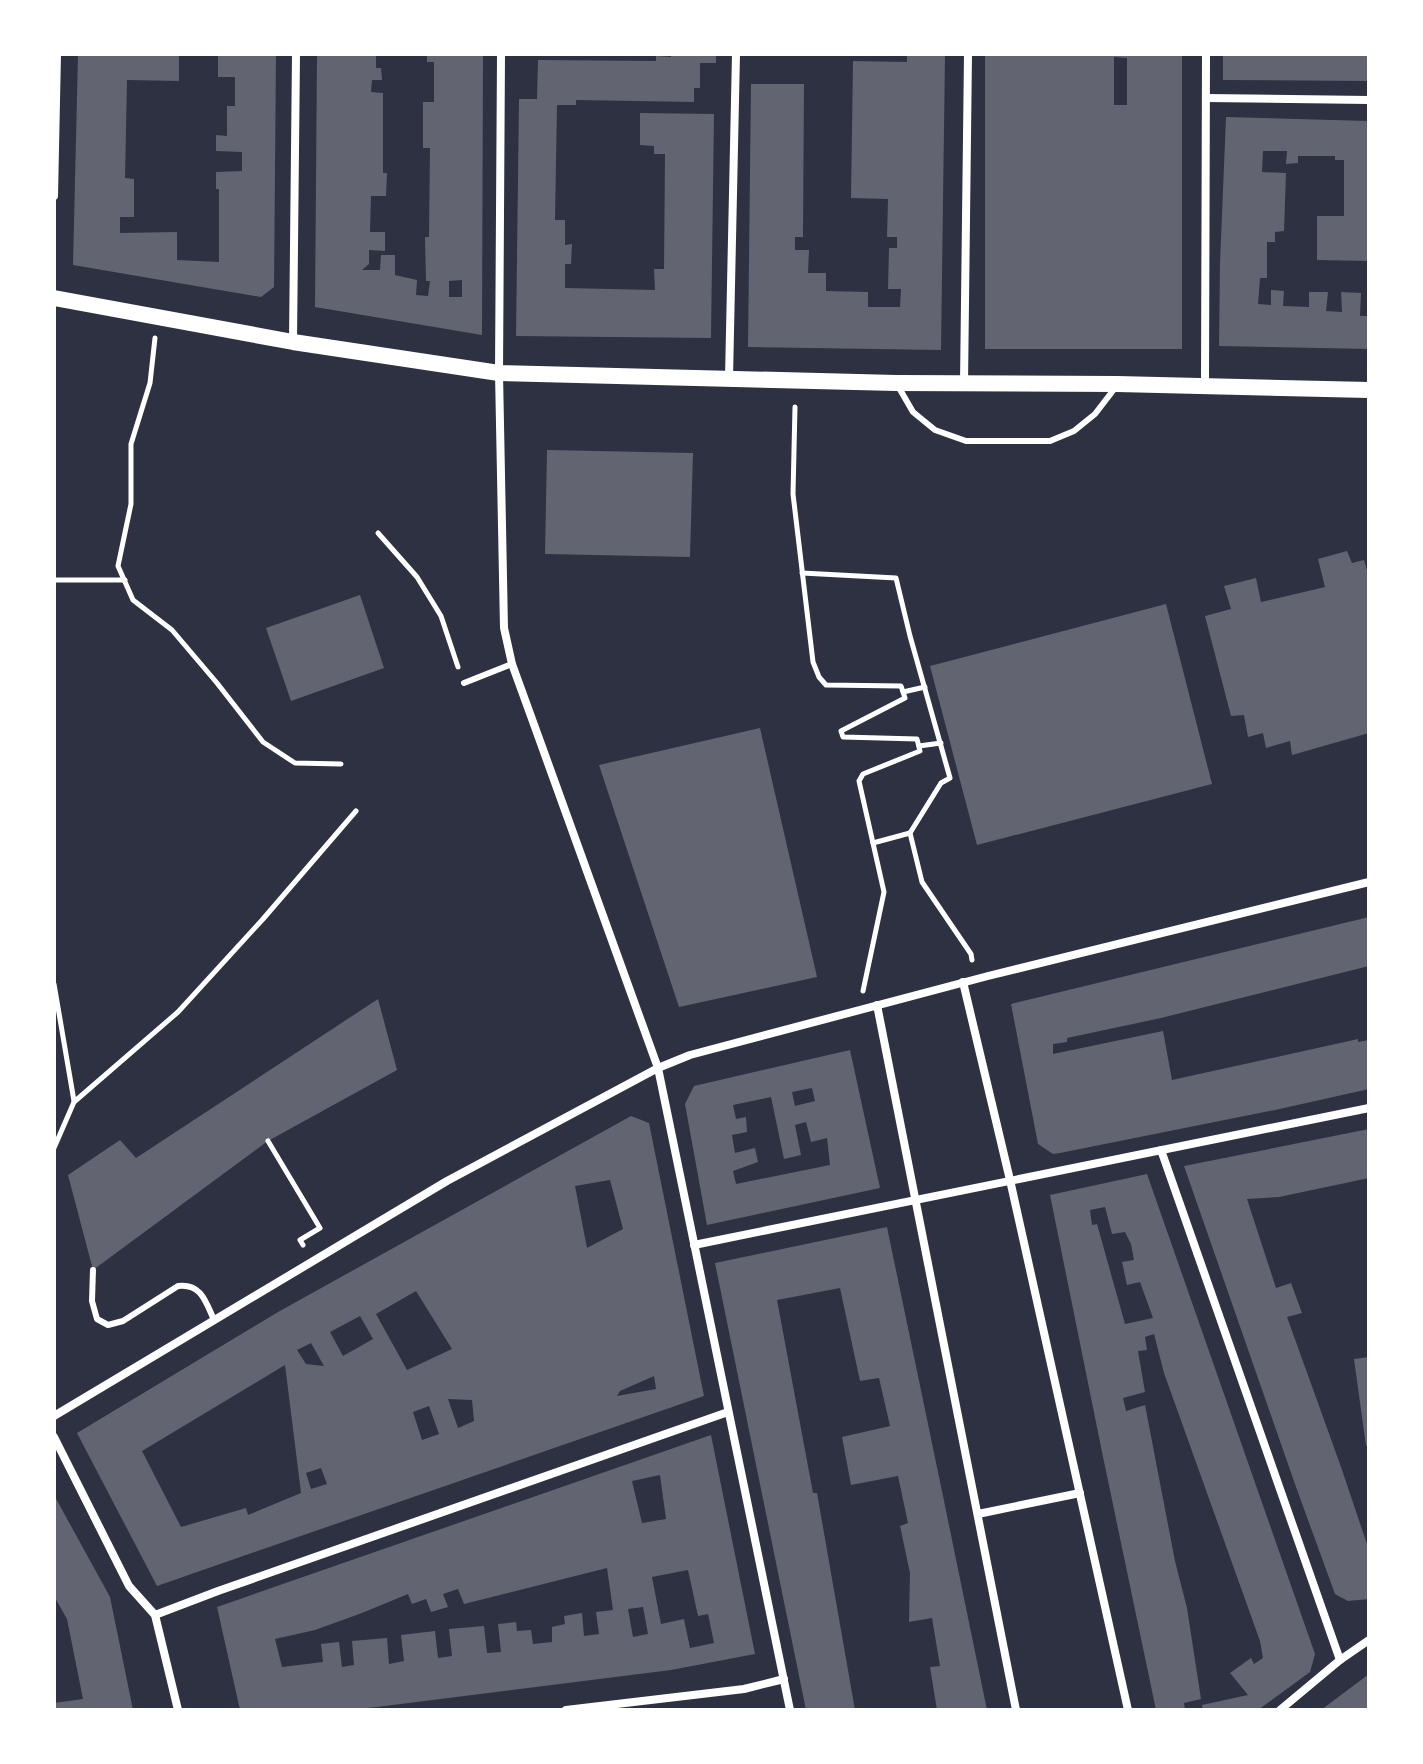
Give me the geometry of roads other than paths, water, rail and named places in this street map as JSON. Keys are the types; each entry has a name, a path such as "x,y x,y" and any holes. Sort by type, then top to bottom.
{"main road":[{"path":"54,298 293,342 499,373 1369,390"}],"street":[{"path":"54,196 57,54"},
{"path":"293,342 296,54"},
{"path":"501,54 499,373 504,628 512,664 658,1068 790,1710"},
{"path":"729,378 736,54"},
{"path":"964,384 968,54"},
{"path":"1205,386 1206,54"},
{"path":"1206,98 1369,100"},
{"path":"54,1416 447,1181 658,1068 690,1055 963,982 1369,882"},
{"path":"963,982 1128,1710"},
{"path":"877,1005 1016,1710"},
{"path":"694,1245 1369,1108"},
{"path":"1161,1150 1340,1660"},
{"path":"155,1615 728,1412"},
{"path":"54,1437 129,1586 155,1615 178,1710"},
{"path":"978,1514 1080,1493"},
{"path":"1280,1710 1369,1640"},
{"path":"566,1710 744,1689 784,1679"}],"lane":[{"path":"896,383 913,412 935,430 966,441 1050,441 1074,431 1095,414 1117,384"},
{"path":"464,683 512,664"},
{"path":"93,1270 92,1301 97,1319 108,1325 123,1321 178,1286 188,1285 201,1292 214,1320"}]}
